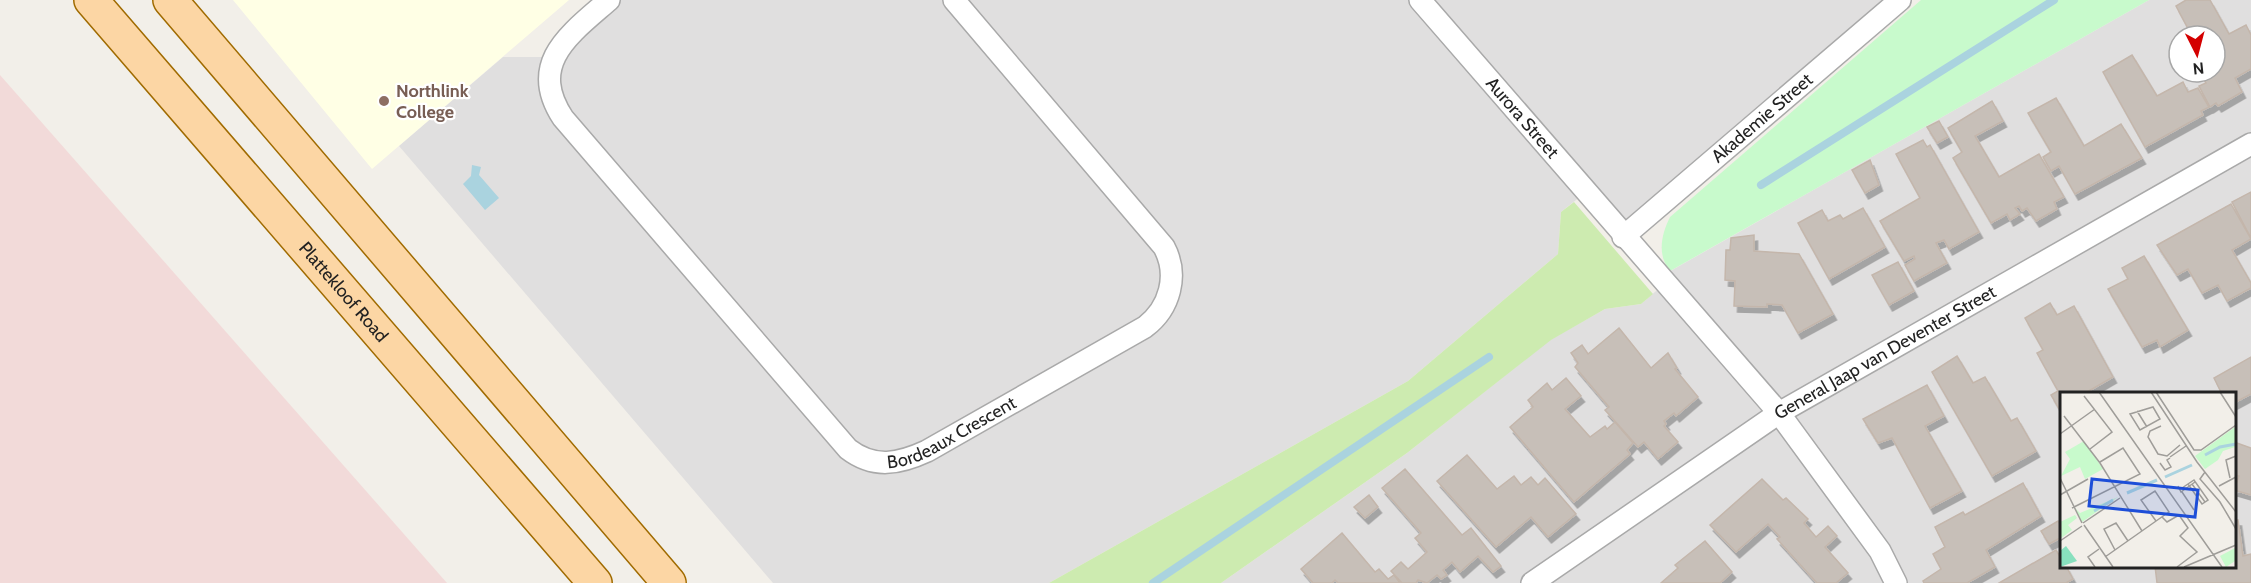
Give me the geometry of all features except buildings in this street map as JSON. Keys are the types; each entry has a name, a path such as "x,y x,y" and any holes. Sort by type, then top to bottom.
{"main road":[{"name":"Plattekloof Road","path":"91,0 595,583"},
{"path":"170,0 669,583"}],"street":[{"name":"Bordeaux Crescent","path":"609,0 563,42 554,56 549,85 553,103 563,118 848,449 859,458 888,464 906,461 927,451 1145,327 1163,308 1172,278 1171,261 1164,247 954,0"},
{"name":"Aurora Street","path":"1420,0 1623,237 1779,413 1880,551 1896,583"},
{"name":"Akademie Street","path":"1623,237 1900,0"},
{"name":"General Jaap van Deventer Street","path":"1532,583 1779,413 2251,144"}],"shaded area":[{"name":"Northlink College","path":"233,0 569,0 372,169"},
{"path":"613,0 1896,0 1624,234 1586,192 1561,212 1558,254 1408,381 1049,583 773,583 399,146 503,57 555,57"},
{"path":"2149,0 2251,0 2251,583 1221,583 1407,453 1550,340 1605,309 1641,304 1663,285 1658,278"},
{"path":"0,75 447,583 0,583"}],"green space":[{"path":"1921,0 2149,0 1670,271 1663,258 1662,245 1664,231 1670,217"},
{"path":"1574,202 1653,294 1641,304 1605,309 1551,340 1407,453 1221,583 1049,583 1408,381 1558,254 1561,212"}],"water":[{"path":"472,165 481,167 479,175 499,198 485,210 463,184 471,176"}],"waterway":[{"path":"1761,185 2054,0"},
{"path":"1153,583 1489,357"}],"place":[{"name":"Northlink College","path":"384,101"}]}
